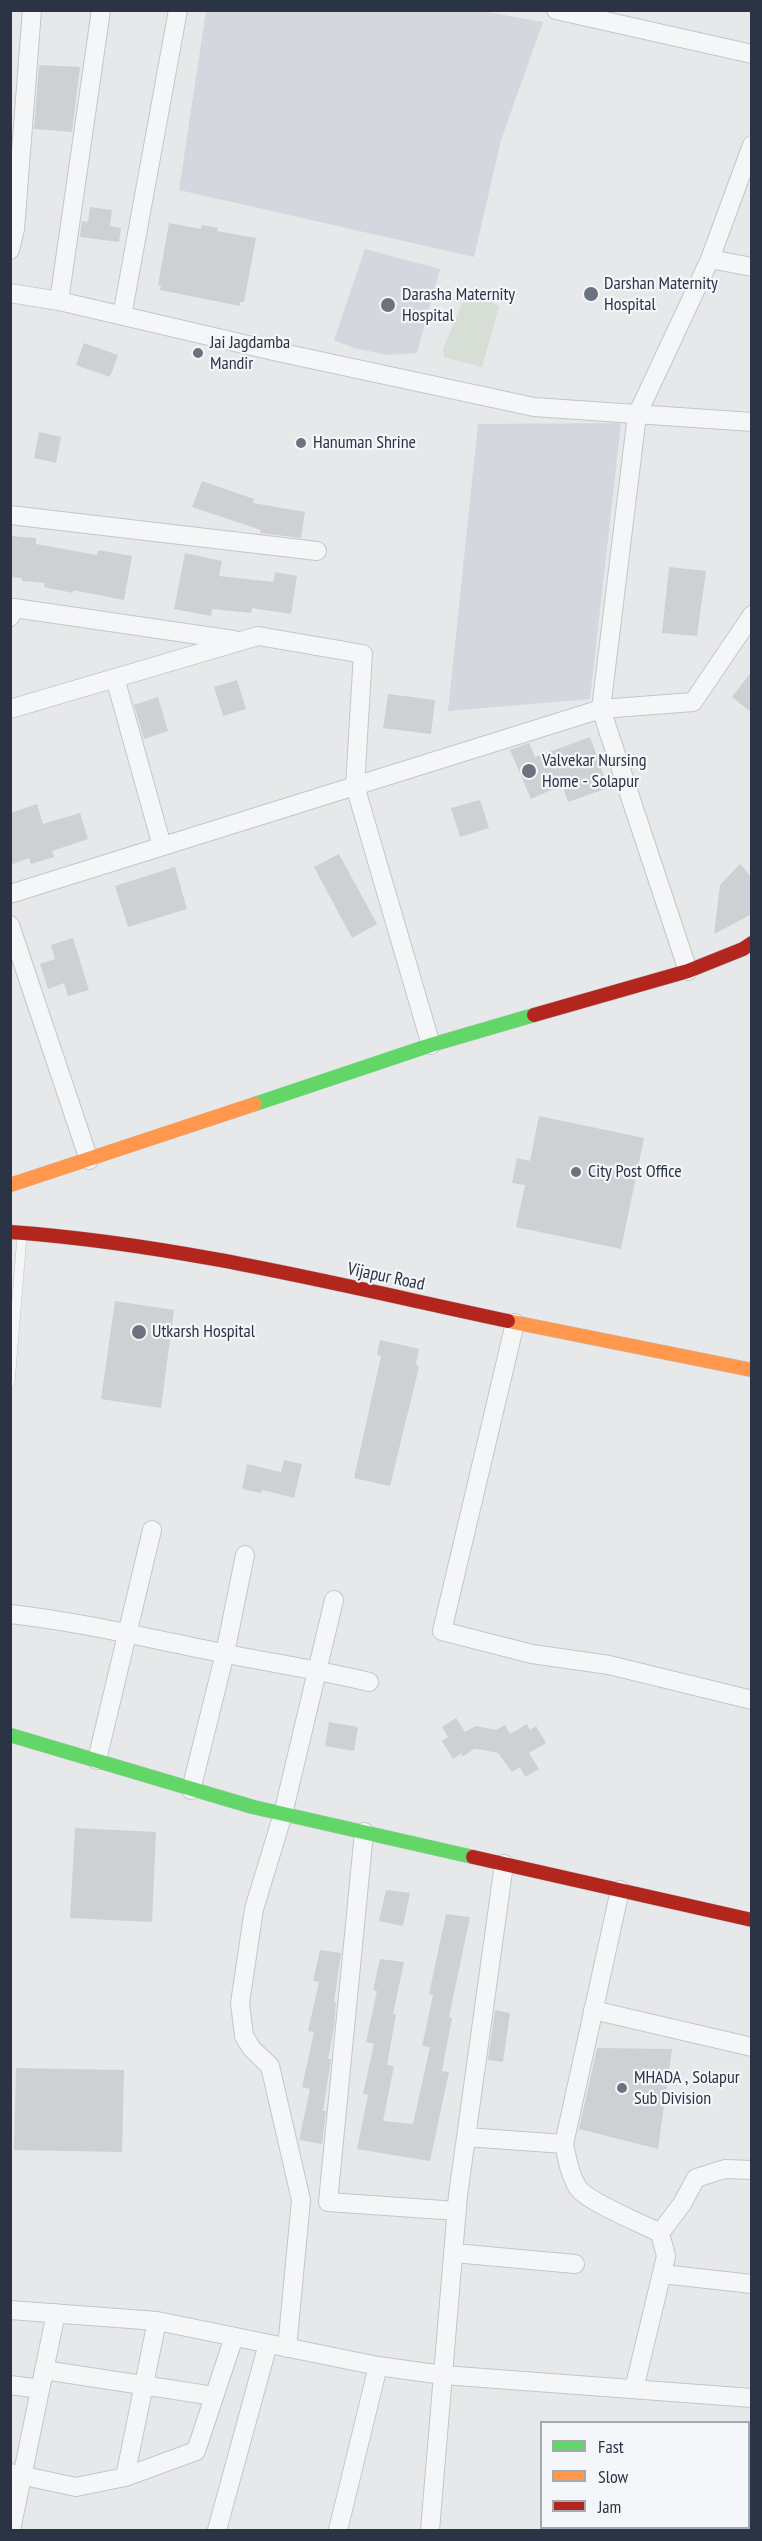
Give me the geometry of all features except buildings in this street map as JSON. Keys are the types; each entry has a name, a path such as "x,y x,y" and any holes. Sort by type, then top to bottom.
{"main road":[{"path":"10,1185 431,1044 688,971 743,949 752,943"},
{"name":"Vijapur Road","path":"16,1233 80,1237 217,1258 515,1323 752,1371"},
{"path":"10,1735 191,1790 283,1814 752,1920"}],"street":[{"path":"10,250 15,229 32,10"},
{"path":"59,301 101,10"},
{"path":"122,316 177,10"},
{"path":"556,10 752,54"},
{"path":"688,971 601,709 637,415 710,259 750,153"},
{"path":"710,259 752,267"},
{"path":"10,293 59,301 534,407 752,422"},
{"path":"10,515 317,551"},
{"path":"10,617 14,608 241,641"},
{"path":"10,894 601,709 693,702 752,615"},
{"path":"10,710 258,636 363,654 355,786 431,1044"},
{"path":"115,678 162,846"},
{"path":"10,925 89,1160"},
{"path":"515,1323 442,1631 532,1654 609,1665 752,1700"},
{"path":"97,1760 152,1530"},
{"path":"191,1790 225,1653 245,1555"},
{"path":"287,2348 301,2200 270,2066 252,2049 244,2036 240,2002 254,1909 283,1814 334,1600"},
{"path":"10,1614 128,1633 318,1669 369,1682"},
{"path":"364,1832 328,2202 457,2211"},
{"path":"430,2530 457,2211 504,1864"},
{"path":"620,1890 564,2144 569,2168 579,2190 660,2233 666,2256 633,2389"},
{"path":"593,2010 752,2047"},
{"path":"466,2137 564,2144"},
{"path":"660,2233 682,2204 696,2178 725,2169 752,2170"},
{"path":"454,2253 575,2264"},
{"path":"662,2274 752,2284"},
{"path":"10,2310 157,2322 378,2366 443,2375 752,2398"},
{"path":"11,2530 17,2474 40,2389 56,2313"},
{"path":"124,2476 157,2322"},
{"path":"17,2474 76,2487 124,2476 196,2451 234,2337"},
{"path":"217,2530 268,2344"},
{"path":"338,2530 378,2366"},
{"path":"44,2370 143,2387 214,2396"},
{"path":"10,2385 40,2389"}],"lane":[{"path":"10,1383 16,1233"}],"shaded area":[{"path":"206,11 481,11 543,22 501,140 474,257 179,190"},
{"name":"Darasha Maternity Hospital","path":"365,249 440,269 417,353 387,355 354,348 334,340"},
{"path":"468,290 499,306 482,367 444,357 443,349"},
{"path":"621,423 590,699 448,711 478,424"}],"traffic: fast":[{"path":"255,1104 431,1045 534,1015"},
{"path":"10,1735 253,1807 473,1857"}],"traffic: slow":[{"path":"10,1185 255,1104"},
{"path":"508,1321 752,1370"}],"traffic: jam":[{"path":"534,1015 688,971 743,949 752,943"},
{"path":"10,1232 136,1246 198,1256 508,1321"},
{"path":"473,1857 752,1920"}],"place":[{"name":"Darshan Maternity Hospital","path":"591,294"},
{"name":"Darasha Maternity Hospital","path":"388,305"},
{"name":"Jai Jagdamba Mandir","path":"198,353"},
{"name":"Hanuman Shrine","path":"301,443"},
{"name":"Valvekar Nursing Home - Solapur","path":"529,771"},
{"name":"City Post Office","path":"576,1172"},
{"name":"Utkarsh Hospital","path":"139,1332"},
{"name":"MHADA , Solapur Sub Division","path":"622,2088"}]}
